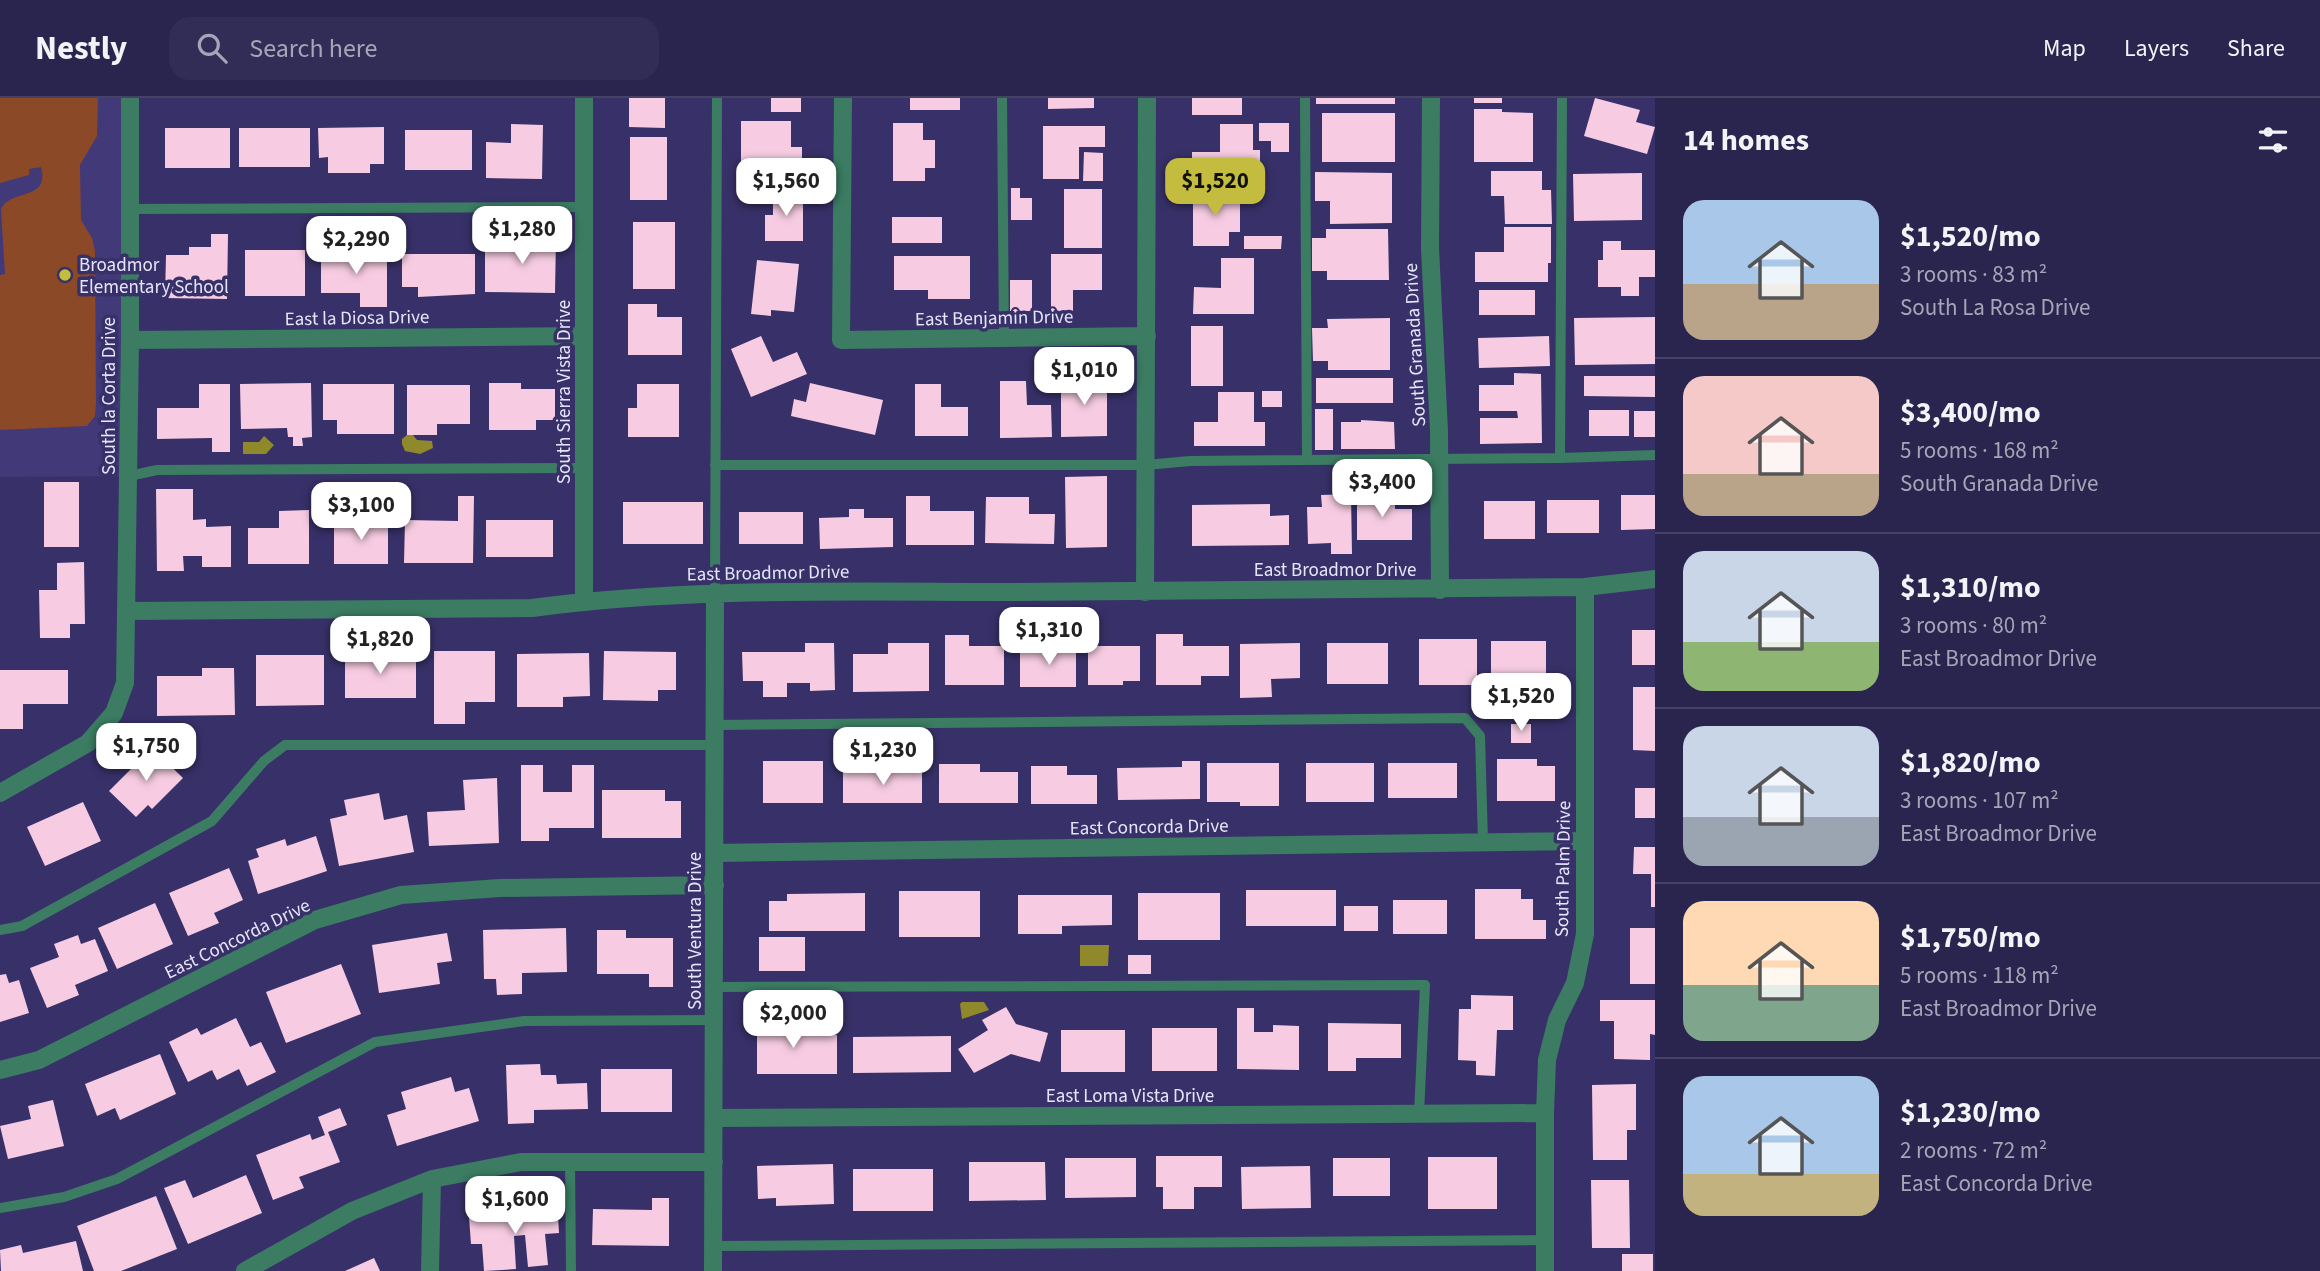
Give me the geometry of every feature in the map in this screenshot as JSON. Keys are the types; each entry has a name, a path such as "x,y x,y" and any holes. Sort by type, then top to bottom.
{"street":[{"name":"South la Corta Drive","path":"128,611 130,98"},
{"name":"South Sierra Vista Drive","path":"584,98 584,601"},
{"name":"East Benjamin Drive","path":"843,98 841,341 1147,336"},
{"path":"1145,592 1147,98"},
{"name":"South Granada Drive","path":"1431,98 1430,248 1439,459 1440,590"},
{"name":"East la Diosa Drive","path":"130,341 584,336"},
{"name":"East Broadmor Drive","path":"128,611 532,608 584,601 715,592 1440,590 1585,587 1655,579"},
{"name":"South Palm Drive","path":"1545,1271 1547,1060 1556,1020 1575,983 1585,934 1585,587"},
{"name":"South Ventura Drive","path":"713,1271 715,592"},
{"path":"0,793 88,743 114,713 125,683 128,611"},
{"name":"East Concorda Drive","path":"715,853 1585,841"},
{"name":"East Concorda Drive","path":"0,1070 39,1060 315,920 401,895 500,888 715,885"},
{"name":"East Loma Vista Drive","path":"715,1118 1545,1113"},
{"path":"251,1269 352,1211 432,1179 521,1162 714,1162"},
{"path":"430,1271 432,1179"}],"lane":[{"path":"715,592 717,98"},
{"path":"1002,98 1004,338"},
{"path":"1305,98 1307,460"},
{"path":"1560,458 1562,98"},
{"path":"130,209 584,207"},
{"path":"715,465 1146,465 1189,461 1655,455"},
{"path":"129,476 157,470 584,468"},
{"path":"715,725 1465,718 1480,736 1483,842"},
{"path":"0,930 22,926 212,821 264,761 285,745 715,745"},
{"path":"715,987 1425,985 1419,1114"},
{"path":"0,1208 64,1197 117,1179 375,1042 524,1021 715,1020"},
{"path":"570,1162 571,1271"},
{"path":"713,1246 1545,1240"}],"shaded area":[{"name":"Broadmor Elementary School","path":"0,98 130,98 129,476 0,477"},
{"path":"0,98 98,98 97,136 80,165 81,220 92,238 95,251 96,403 95,416 87,426 0,430 0,275 5,274 1,209 13,198 35,190 42,178 41,167 29,169 29,175 0,183"},
{"path":"413,435 417,440 432,441 433,448 420,454 405,451 402,439"},
{"path":"264,436 274,445 266,454 243,454 243,442 259,442"},
{"path":"1080,945 1109,945 1108,966 1080,966"},
{"path":"962,1002 984,1002 989,1010 962,1019"}],"building":[{"path":"629,98 665,98 665,128 629,127"},
{"path":"771,98 801,98 801,112 771,112"},
{"path":"910,98 960,98 960,110 910,110"},
{"path":"1048,98 1094,98 1094,108 1048,109"},
{"path":"1192,98 1242,98 1242,115 1192,115"},
{"path":"1316,98 1395,98 1395,104 1316,104"},
{"path":"1474,98 1502,98 1502,103 1474,103"},
{"path":"1595,98 1640,110 1636,122 1655,127 1647,154 1584,136"},
{"path":"1474,109 1533,113 1533,162 1474,162"},
{"path":"1322,113 1395,113 1395,162 1322,162"},
{"path":"741,121 791,121 791,147 802,147 802,173 741,172"},
{"path":"893,123 923,123 923,140 935,140 935,168 925,168 925,181 893,181"},
{"path":"1259,123 1289,123 1289,152 1271,152 1271,141 1259,141"},
{"path":"511,124 543,125 542,179 486,178 486,142 511,143"},
{"path":"1220,124 1253,124 1253,150 1260,150 1260,175 1192,175 1192,152 1220,152"},
{"path":"1043,126 1105,126 1105,147 1079,147 1079,179 1043,179"},
{"path":"384,127 384,164 370,164 370,173 328,173 328,157 319,158 318,128"},
{"path":"165,128 230,128 230,168 165,168"},
{"path":"239,128 310,128 310,167 239,167"},
{"path":"405,130 472,130 472,170 405,170"},
{"path":"630,137 667,137 667,200 630,200"},
{"path":"1084,152 1103,153 1103,181 1083,181"},
{"path":"1491,171 1542,171 1542,190 1551,190 1552,224 1505,224 1504,196 1491,196"},
{"path":"1315,172 1392,173 1392,223 1330,224 1330,201 1315,201"},
{"path":"1642,173 1642,220 1574,221 1573,174"},
{"path":"1011,188 1020,188 1020,198 1032,198 1032,220 1011,220"},
{"path":"1064,189 1102,189 1102,248 1064,248"},
{"path":"773,192 803,192 803,241 765,241 765,215 773,215"},
{"path":"1193,193 1240,193 1240,232 1229,232 1229,246 1193,246"},
{"path":"892,217 942,217 942,243 892,243"},
{"path":"633,222 675,222 675,289 633,289"},
{"path":"1504,227 1551,227 1548,282 1475,282 1475,252 1504,252"},
{"path":"1326,229 1388,229 1389,280 1327,280 1327,271 1312,271 1312,238 1326,238"},
{"path":"211,234 228,234 227,299 165,298 166,255 189,255 189,247 211,247"},
{"path":"501,236 556,237 555,293 485,292 485,252 501,252"},
{"path":"1244,236 1282,236 1281,249 1244,249"},
{"path":"1603,241 1621,241 1621,250 1655,250 1655,277 1639,277 1639,296 1621,296 1621,287 1598,287 1598,260 1603,260"},
{"path":"245,250 305,250 305,296 245,296"},
{"path":"321,253 387,253 387,307 360,307 360,293 321,293"},
{"path":"402,254 475,254 475,294 418,297 418,287 402,287"},
{"path":"1051,254 1102,254 1102,290 1073,290 1073,311 1051,311"},
{"path":"894,256 970,256 970,299 928,299 928,290 894,290"},
{"path":"1221,258 1254,258 1254,314 1193,314 1194,287 1221,288"},
{"path":"757,260 799,264 794,312 771,310 771,316 751,314"},
{"path":"1010,280 1032,280 1032,311 1010,311"},
{"path":"1479,290 1535,290 1535,315 1479,315"},
{"path":"628,304 657,304 657,317 682,317 682,355 628,355"},
{"path":"1655,317 1655,364 1575,365 1574,318"},
{"path":"1390,318 1390,370 1328,370 1328,361 1313,361 1312,328 1328,328 1327,319"},
{"path":"1191,326 1223,326 1223,386 1191,386"},
{"path":"761,336 773,362 797,352 807,374 751,397 731,349"},
{"path":"1549,336 1550,366 1479,368 1478,338"},
{"path":"1514,373 1541,374 1542,443 1480,444 1480,418 1518,418 1517,411 1479,411 1479,385 1514,385"},
{"path":"1584,376 1655,376 1655,397 1584,396"},
{"path":"1107,377 1107,436 1061,437 1061,378"},
{"path":"1316,378 1393,378 1393,403 1316,403"},
{"path":"1000,381 1026,381 1027,405 1051,405 1052,437 1000,438"},
{"path":"311,383 312,437 302,438 303,446 293,446 293,437 288,437 287,428 241,429 240,384"},
{"path":"489,383 521,383 521,389 555,389 555,420 536,420 536,430 489,430"},
{"path":"810,383 883,400 875,435 791,416 794,399 806,402"},
{"path":"199,384 230,384 230,452 212,452 212,438 157,439 157,408 199,408"},
{"path":"323,384 394,384 394,434 337,434 337,420 323,420"},
{"path":"637,384 679,384 679,437 628,437 628,408 637,408"},
{"path":"915,384 941,384 941,407 968,407 968,436 915,436"},
{"path":"407,385 470,385 470,424 437,424 437,435 407,435"},
{"path":"1262,391 1282,391 1282,407 1262,407"},
{"path":"1218,392 1254,392 1254,422 1265,422 1265,446 1194,446 1194,422 1218,422"},
{"path":"1315,409 1333,409 1333,450 1315,450"},
{"path":"1589,410 1629,410 1629,436 1589,436"},
{"path":"1634,411 1655,411 1655,437 1634,437"},
{"path":"1341,422 1394,422 1395,449 1341,449"},
{"path":"1107,476 1107,547 1066,548 1065,477"},
{"path":"44,482 79,482 79,547 44,547"},
{"path":"156,489 193,489 193,520 206,519 206,527 231,526 231,567 202,567 202,556 183,556 184,571 157,571"},
{"path":"1351,494 1352,554 1331,554 1331,543 1308,544 1307,507 1322,507 1321,495"},
{"path":"1357,494 1395,494 1395,509 1412,509 1412,540 1357,540"},
{"path":"1621,495 1655,495 1655,529 1621,530"},
{"path":"458,496 474,496 473,563 404,563 405,520 458,521"},
{"path":"906,496 930,496 930,511 974,511 974,545 906,545"},
{"path":"986,497 1029,497 1029,514 1055,514 1054,544 985,543"},
{"path":"1547,500 1599,500 1599,533 1547,533"},
{"path":"1484,501 1535,501 1535,539 1484,539"},
{"path":"623,502 703,502 703,544 623,544"},
{"path":"1270,504 1270,516 1289,515 1289,545 1192,546 1192,505"},
{"path":"849,509 864,509 864,518 893,518 893,547 820,549 819,518 849,517"},
{"path":"309,510 309,564 248,564 248,528 279,528 279,511"},
{"path":"739,512 803,512 803,544 739,544"},
{"path":"334,520 388,520 388,564 334,564"},
{"path":"486,520 553,520 553,557 486,557"},
{"path":"84,562 85,624 70,624 70,638 40,638 39,590 57,590 57,563"},
{"path":"1632,630 1655,630 1655,665 1632,665"},
{"path":"1156,634 1183,634 1183,646 1229,646 1229,676 1201,676 1201,685 1156,685"},
{"path":"945,635 969,635 969,646 1004,646 1004,685 945,685"},
{"path":"1419,639 1477,639 1477,685 1419,685"},
{"path":"1491,641 1546,641 1546,691 1491,691"},
{"path":"805,643 834,643 835,690 810,691 810,683 787,683 787,697 763,697 763,681 743,681 742,652 805,652"},
{"path":"888,643 929,643 929,691 853,692 853,654 888,654"},
{"path":"1300,643 1300,678 1271,679 1272,697 1240,698 1240,644"},
{"path":"1327,643 1388,643 1388,684 1327,684"},
{"path":"1042,645 1076,645 1076,687 1020,687 1020,651 1042,651"},
{"path":"1088,646 1140,646 1140,681 1123,681 1123,685 1088,685"},
{"path":"434,651 495,651 495,702 465,702 465,724 434,724"},
{"path":"604,651 676,652 676,690 658,690 658,701 603,700"},
{"path":"589,653 590,696 563,697 563,707 517,707 517,654"},
{"path":"345,654 416,654 416,698 345,698"},
{"path":"256,655 324,655 324,705 256,706"},
{"path":"202,668 234,668 235,715 157,716 157,676 202,676"},
{"path":"0,670 68,670 68,704 23,704 23,729 0,729"},
{"path":"1633,687 1655,687 1655,751 1633,750"},
{"path":"1511,724 1531,724 1531,743 1511,743"},
{"path":"152,748 183,778 152,809 148,805 136,817 109,791"},
{"path":"1497,759 1537,759 1537,766 1555,766 1555,801 1497,801"},
{"path":"763,761 823,761 823,803 763,803"},
{"path":"1182,761 1200,761 1200,799 1118,800 1117,768 1182,767"},
{"path":"1207,763 1279,763 1279,806 1240,806 1240,802 1207,802"},
{"path":"1306,763 1374,763 1374,802 1306,802"},
{"path":"1388,763 1457,763 1457,798 1388,798"},
{"path":"939,764 980,764 980,772 1018,772 1018,803 939,803"},
{"path":"521,765 543,765 543,792 572,792 572,765 594,765 594,828 549,828 549,841 521,841"},
{"path":"1031,766 1067,766 1067,775 1097,775 1097,804 1031,804"},
{"path":"843,771 922,771 922,803 843,803"},
{"path":"497,778 499,843 429,846 427,812 465,810 463,780"},
{"path":"1635,788 1655,788 1655,818 1635,818"},
{"path":"602,790 665,790 665,801 681,801 681,838 602,838"},
{"path":"379,793 384,820 407,815 414,852 339,866 330,819 347,815 344,800"},
{"path":"83,802 101,841 45,866 27,827"},
{"path":"316,836 327,871 258,894 248,861 259,857 256,849 285,839 287,846"},
{"path":"1634,847 1655,847 1655,907 1651,907 1651,874 1633,874"},
{"path":"229,868 243,900 214,913 219,923 188,936 169,893"},
{"path":"1475,889 1521,889 1521,899 1533,899 1533,920 1546,920 1546,939 1475,939"},
{"path":"1246,890 1336,890 1336,926 1246,926"},
{"path":"899,891 980,891 980,937 899,937"},
{"path":"865,893 865,931 769,931 769,901 787,901 787,894"},
{"path":"1138,893 1220,893 1220,940 1138,940"},
{"path":"1018,895 1112,895 1112,925 1062,926 1062,934 1018,934"},
{"path":"1393,900 1447,900 1447,934 1393,934"},
{"path":"155,903 173,944 117,969 98,928"},
{"path":"1344,906 1378,906 1378,931 1344,931"},
{"path":"566,928 567,972 522,973 522,994 497,995 496,979 484,979 483,930"},
{"path":"1630,928 1655,928 1655,984 1630,984"},
{"path":"597,930 626,930 626,938 673,938 673,987 649,987 649,974 597,974"},
{"path":"447,933 452,961 437,963 440,984 379,993 372,945"},
{"path":"78,935 81,944 95,939 108,971 75,985 79,995 47,1008 30,968 59,957 54,944"},
{"path":"759,937 805,937 805,971 759,971"},
{"path":"1128,955 1151,955 1151,974 1128,974"},
{"path":"341,964 361,1014 286,1043 266,992"},
{"path":"6,974 9,983 19,980 29,1013 0,1022 0,975"},
{"path":"1471,995 1513,996 1513,1030 1497,1030 1495,1076 1476,1075 1476,1061 1458,1060 1459,1009 1471,1009"},
{"path":"1600,1000 1655,1000 1655,1035 1650,1034 1650,1060 1614,1059 1614,1021 1600,1021"},
{"path":"1006,1007 1016,1024 1048,1033 1040,1062 1011,1054 974,1073 958,1049 988,1030 982,1020"},
{"path":"1237,1008 1254,1008 1254,1032 1273,1032 1273,1025 1299,1026 1299,1070 1237,1069"},
{"path":"757,1011 781,1011 781,1035 837,1035 837,1074 757,1074"},
{"path":"236,1018 250,1047 261,1042 276,1072 247,1086 239,1069 217,1080 212,1070 188,1082 169,1042 197,1028 201,1035"},
{"path":"1328,1023 1401,1024 1401,1058 1356,1058 1356,1071 1328,1071"},
{"path":"1152,1028 1217,1028 1217,1071 1152,1071"},
{"path":"1061,1030 1125,1030 1125,1072 1061,1072"},
{"path":"951,1036 951,1072 853,1073 853,1037"},
{"path":"160,1054 176,1094 120,1120 115,1108 97,1116 85,1084"},
{"path":"540,1064 541,1075 556,1075 557,1084 587,1083 588,1109 534,1110 534,1123 508,1124 506,1065"},
{"path":"601,1069 672,1069 672,1112 601,1112"},
{"path":"451,1077 455,1092 469,1088 479,1121 397,1146 387,1115 406,1109 401,1092"},
{"path":"1636,1084 1636,1130 1627,1130 1627,1160 1593,1160 1592,1085"},
{"path":"53,1100 64,1146 8,1159 0,1126 31,1119 28,1106"},
{"path":"340,1108 347,1125 328,1132 340,1162 299,1177 304,1188 273,1200 256,1155 310,1134 312,1140 325,1135 318,1117"},
{"path":"1156,1156 1222,1156 1222,1187 1194,1187 1194,1209 1163,1209 1163,1187 1156,1187"},
{"path":"1428,1157 1497,1157 1497,1209 1428,1209"},
{"path":"1065,1158 1136,1158 1136,1197 1065,1198"},
{"path":"1333,1158 1390,1158 1390,1196 1333,1196"},
{"path":"969,1162 1045,1162 1046,1200 969,1201"},
{"path":"833,1164 834,1204 776,1206 776,1198 758,1199 757,1166"},
{"path":"1310,1166 1311,1208 1242,1209 1241,1167"},
{"path":"853,1169 933,1169 933,1211 853,1211"},
{"path":"246,1175 262,1213 188,1244 164,1188 185,1180 193,1198"},
{"path":"1591,1180 1629,1180 1630,1248 1592,1248"},
{"path":"156,1196 177,1249 121,1271 94,1271 77,1226"},
{"path":"652,1198 669,1198 669,1246 592,1245 593,1209 652,1210"},
{"path":"557,1199 559,1233 545,1234 548,1265 528,1267 525,1235 514,1236 516,1269 484,1271 482,1244 471,1244 469,1217 542,1211 541,1201"},
{"path":"76,1241 83,1271 1,1271 0,1250 21,1245 23,1253"},
{"path":"1622,1254 1653,1254 1653,1271 1622,1271"},
{"path":"374,1258 380,1271 345,1271"}],"place":[{"name":"Broadmor Elementary School","path":"65,275"}]}
